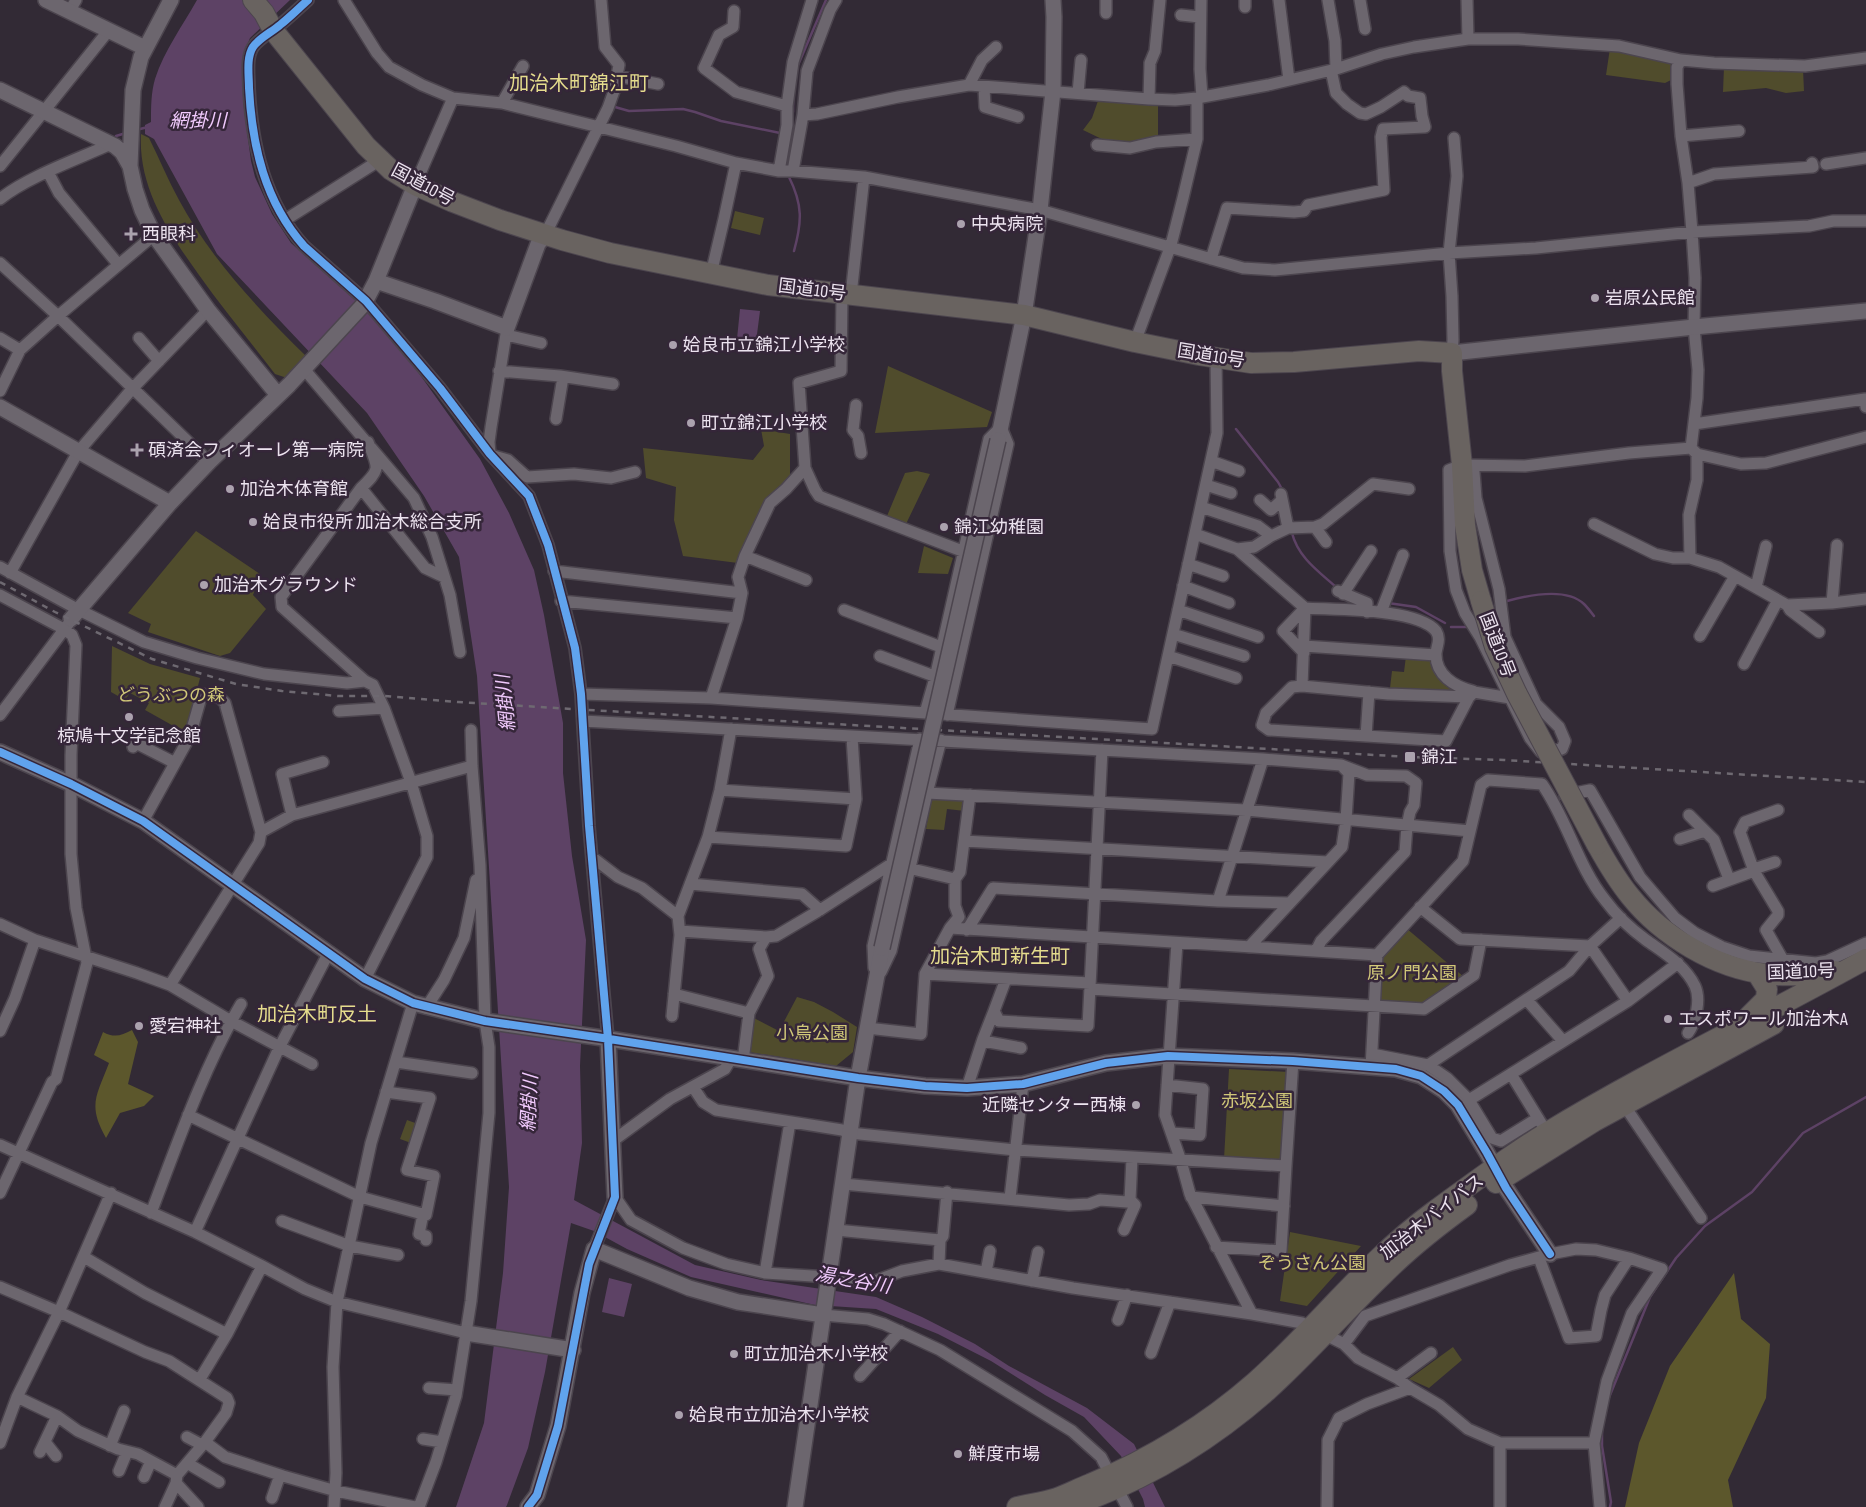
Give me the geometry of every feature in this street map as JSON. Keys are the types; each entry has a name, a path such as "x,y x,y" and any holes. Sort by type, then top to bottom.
{"highway":[{"name":"国道10号","path":"253,0 272,27 366,146 391,170 415,185 460,205 545,235 610,253 768,285 1024,315 1135,342 1251,363 1294,362 1419,351 1452,353 1452,371 1462,465 1465,525 1472,570 1481,602 1495,647 1517,694 1612,872 1649,917 1688,947 1705,956 1757,973 1792,975 1866,968"},
{"name":"国道10号","path":"1846,970 1866,959"},
{"name":"加治木バイパス","path":"1068,1507 1118,1479 1213,1434 1234,1418 1268,1390 1317,1331 1498,1174 1542,1125 1732,1030 1846,970"},
{"path":"1732,1030 1757,1010 1766,999 1767,989 1757,973"},
{"name":"加治木バイパス","path":"1498,1174 1866,973"},
{"name":"加治木バイパス","path":"1017,1507 1058,1498 1118,1479"}],"street":[{"path":"46,0 73,6 109,30 145,48"},
{"path":"130,166 131,121 135,82 145,48 171,0"},
{"path":"308,0 272,27 252,47 249,56 253,133 262,170 272,199 294,235 365,303 440,388 490,454 529,496 548,545 561,601 575,648 581,694 614,1140 615,1197 596,1245 582,1293 558,1426 537,1495 528,1507"},
{"path":"344,0 377,53 389,66 422,85 453,98 502,103 736,163 779,171 864,177 1040,210 1244,268 1274,270 1449,253 1536,248 1692,232 1808,226 1833,221 1866,220"},
{"path":"490,454 489,442 506,331 538,244 545,235 608,108 617,76 618,65 605,47 601,0"},
{"path":"779,171 793,62 812,0"},
{"path":"793,171 803,114 807,71 830,10 836,0"},
{"path":"795,1507 858,1078 882,948 1000,433 1024,315 1040,210 1053,91 1054,18 1052,0"},
{"path":"1106,0 1106,12"},
{"path":"1149,99 1150,63 1155,51 1160,0"},
{"path":"1135,342 1170,248 1198,139 1201,0"},
{"path":"1279,0 1289,80"},
{"path":"1211,259 1227,208 1304,211 1308,205 1384,190 1381,137 1383,129 1425,127 1420,98 1408,96 1404,92 1385,105 1363,114 1355,111 1336,92 1333,69 1335,41 1328,0"},
{"path":"1360,0 1365,30"},
{"path":"1467,0 1468,39"},
{"path":"734,11 733,27 718,35 704,68 736,92 787,106"},
{"path":"1181,15 1200,17"},
{"path":"0,166 109,30"},
{"path":"803,114 816,114 969,85 1149,99 1176,100 1199,98 1289,80 1382,54 1468,39 1518,39 1618,46 1681,60 1714,63 1805,66 1866,58"},
{"path":"969,85 982,60 996,47"},
{"path":"1078,93 1081,60"},
{"path":"1681,60 1677,67 1681,136 1692,232 1695,278 1694,327 1698,370 1694,424 1694,451 1698,480 1689,514 1690,558"},
{"path":"502,103 523,66"},
{"path":"617,76 658,84"},
{"path":"984,87 985,107 1018,117"},
{"path":"0,90 111,144 122,152 130,166 142,210 154,235 208,310 278,395"},
{"path":"0,715 72,620 170,503 278,395 365,303 376,282 453,98"},
{"path":"1681,136 1739,131"},
{"path":"1454,138 1457,176 1449,253 1452,296 1452,353 1866,311"},
{"path":"1096,145 1130,148 1156,142 1198,139"},
{"path":"0,199 9,191 111,144"},
{"path":"1826,164 1866,158"},
{"path":"285,220 380,160"},
{"path":"711,274 736,163"},
{"path":"1688,184 1714,174 1813,167 1812,163"},
{"path":"48,172 59,193 118,264"},
{"path":"864,177 846,295 841,371 799,383 805,468 819,496 962,552 982,558"},
{"path":"0,391 20,350 154,235"},
{"path":"0,263 58,316 209,462"},
{"path":"376,282 435,301 506,331 541,343"},
{"path":"72,620 5,570 78,452 132,389 208,310"},
{"path":"0,338 20,350"},
{"path":"139,338 159,361"},
{"path":"581,694 711,698 1152,729 1217,433 1216,358"},
{"path":"305,367 414,498 432,537 450,595 460,652"},
{"path":"499,371 612,384"},
{"path":"556,419 563,377"},
{"path":"1694,424 1865,399 1866,407"},
{"path":"856,405 854,430 858,436 862,453"},
{"path":"0,407 170,503"},
{"path":"925,713 935,678 989,439 1000,433"},
{"path":"947,715 1008,444 1000,433"},
{"path":"1462,465 1474,472 1476,498 1498,589 1505,637 1536,704 1559,727 1564,741 1562,749 1541,752 1530,738 1480,637 1465,613 1456,590 1450,551 1450,470 1462,465 1525,466 1629,453 1694,451 1741,464 1766,463 1866,437"},
{"path":"365,979 427,857 427,836 411,782 384,708 373,685 364,681 282,607 281,597 361,488 375,474 377,466 368,442"},
{"path":"490,454 508,460 527,477 574,474 612,478 635,472"},
{"path":"1211,461 1239,471"},
{"path":"711,698 737,618 742,593 738,577 745,556 770,504 805,468"},
{"path":"1237,550 1254,547 1288,528 1315,527 1323,524 1373,484 1409,488"},
{"path":"1206,485 1231,493"},
{"path":"361,488 425,568 444,577"},
{"path":"1260,500 1271,510 1281,497 1288,528"},
{"path":"1201,507 1258,526 1271,536"},
{"path":"1594,524 1655,554 1672,558 1690,558 1720,567 1783,603 1819,632"},
{"path":"1315,527 1326,542"},
{"path":"1195,534 1237,550 1304,608 1381,612 1414,618 1426,623 1436,632 1439,642 1436,655 1441,674 1459,688 1472,694"},
{"path":"1832,603 1837,545"},
{"path":"1756,587 1766,546"},
{"path":"1367,612 1368,603 1340,592 1371,551"},
{"path":"1381,612 1403,555"},
{"path":"745,556 806,580"},
{"path":"1188,564 1223,576"},
{"path":"554,571 742,593"},
{"path":"1700,636 1735,576"},
{"path":"1183,586 1229,603"},
{"path":"0,595 72,620 216,663 264,674 347,683 364,681"},
{"path":"1783,603 1832,603 1866,598"},
{"path":"561,601 737,618"},
{"path":"1744,664 1783,603"},
{"path":"1302,686 1304,608"},
{"path":"1304,608 1283,631 1304,650 1436,655"},
{"path":"844,610 941,647"},
{"path":"1178,610 1258,636"},
{"path":"0,1193 52,1082 56,1080 87,963 76,908 71,854 71,784 76,645 72,635 72,620"},
{"path":"1173,634 1244,656"},
{"path":"880,656 935,678 954,683"},
{"path":"1168,656 1236,678"},
{"path":"1472,694 1446,741 1269,730 1262,725 1266,713 1292,687 1302,686 1368,692 1472,694 1510,698"},
{"path":"1366,736 1368,692"},
{"path":"143,821 190,736 202,694 220,698 225,703 261,832 258,844 170,985"},
{"path":"339,711 384,708"},
{"path":"583,722 941,740 1262,759 1341,765 1367,775 1406,776 1416,783 1414,805 1410,812 1407,826 1405,852 1321,941 1316,951"},
{"path":"672,1016 680,931 678,916 708,837 720,790 731,729"},
{"path":"187,1437 225,1457 280,1475 336,1491 417,1507 442,1442 472,1333 490,1113 488,1022 471,730"},
{"path":"708,837 846,846 856,799 852,737"},
{"path":"875,985 873,946 890,864 920,739"},
{"path":"875,985 891,951 927,792 941,740"},
{"path":"133,747 136,743 175,764"},
{"path":"994,1011 1000,1021 1088,1026 1102,750"},
{"path":"0,752 71,784 143,821 365,979 419,1006 488,1022 605,1038 858,1078 925,1086 967,1088 1022,1084 1106,1063 1168,1056 1293,1062 1371,1061 1428,1065 1447,1078 1469,1100 1492,1138 1501,1141 1542,1125 1511,1074"},
{"path":"1218,902 1262,759"},
{"path":"292,815 282,774 323,762"},
{"path":"1249,947 1342,847 1349,773 1341,765"},
{"path":"261,832 292,815 472,766"},
{"path":"1371,1061 1377,955 1463,862 1481,785 1488,780 1542,784 1551,797 1587,871 1604,900 1644,939 1666,953 1678,964 1695,986 1698,996 1693,1026 1688,1033"},
{"path":"720,790 856,799"},
{"path":"909,790 1246,810 1470,831"},
{"path":"1551,797 1590,790 1640,877 1675,918 1695,933 1722,947 1749,956 1816,963 1827,961 1866,943"},
{"path":"867,1028 921,1034 925,974 950,928 959,917 955,906 955,879 960,872 970,795"},
{"path":"1778,810 1745,822 1740,832 1754,870 1778,911 1778,915 1766,930 1783,960"},
{"path":"1689,815 1714,840 1729,879"},
{"path":"1680,839 1705,831"},
{"path":"964,841 1328,862"},
{"path":"592,857 618,877 642,888 678,916"},
{"path":"1713,886 1775,862"},
{"path":"680,931 766,937 776,936 820,910 890,864 955,879"},
{"path":"334,1507 336,1491 333,1367 337,1302 371,1143 396,1062 419,1006 444,980 464,938 480,865"},
{"path":"690,884 802,894 820,910"},
{"path":"967,930 993,888 1218,902 1289,903"},
{"path":"1420,907 1460,939 1590,946"},
{"path":"1428,1065 1569,971 1590,946 1621,918"},
{"path":"0,924 35,940 170,985 279,1048 312,1064"},
{"path":"950,928 1377,955"},
{"path":"614,1140 670,1099 693,1088 737,1060 749,1013 768,976 758,950 766,937"},
{"path":"0,1031 15,998 35,940"},
{"path":"925,974 1174,993 1424,1009 1474,975 1481,940"},
{"path":"1177,943 1165,1115 1191,1197 1252,1314"},
{"path":"1590,946 1628,1002"},
{"path":"195,1232 279,1048 328,954"},
{"path":"1469,1100 1628,1002 1678,964"},
{"path":"967,1088 982,1041 1006,979"},
{"path":"674,994 749,1013"},
{"path":"1526,1000 1563,1042"},
{"path":"151,1212 188,1115 231,1021 241,1004"},
{"path":"982,1041 1021,1048"},
{"path":"1371,1061 1421,1076 1444,1091 1458,1105 1544,1256 1569,1338 1596,1336 1600,1310 1605,1295 1629,1258"},
{"path":"396,1062 472,1073"},
{"path":"1216,1247 1281,1251 1293,1062"},
{"path":"1010,1198 1022,1084"},
{"path":"1167,1085 1204,1089 1200,1135 1172,1133"},
{"path":"693,1088 704,1102 716,1110 850,1133 1016,1150 1286,1166"},
{"path":"386,1092 430,1098 407,1170 434,1176 426,1214 423,1214 419,1234 426,1236 426,1240"},
{"path":"1624,1105 1701,1218"},
{"path":"188,1115 360,1198 423,1214"},
{"path":"765,1273 790,1122"},
{"path":"0,1145 195,1232 305,1289 337,1302 472,1333 573,1350"},
{"path":"1130,1200 1132,1158"},
{"path":"843,1184 947,1192 1069,1205 1089,1204 1100,1200 1127,1202 1130,1200"},
{"path":"939,1264 940,1240 944,1236 947,1192"},
{"path":"0,1442 5,1417 17,1397 59,1312 111,1194"},
{"path":"615,1197 630,1220 683,1248 726,1264 765,1273 865,1283 902,1271 939,1264 1302,1323 1344,1344 1358,1358 1397,1378 1439,1405 1468,1429 1500,1443 1594,1442"},
{"path":"1191,1197 1284,1206"},
{"path":"1124,1230 1135,1204 1130,1200"},
{"path":"282,1221 350,1246 398,1255"},
{"path":"836,1230 940,1240"},
{"path":"596,1245 689,1288 738,1302 868,1319 884,1324 940,1350 1072,1431 1101,1457 1118,1479 1127,1507"},
{"path":"1344,1344 1365,1316 1510,1265 1544,1256 1576,1249 1596,1250 1662,1269 1632,1312 1607,1381 1594,1442 1600,1507"},
{"path":"986,1272 990,1251"},
{"path":"1032,1280 1038,1252"},
{"path":"84,1257 145,1293 227,1334"},
{"path":"200,1379 227,1334 262,1266"},
{"path":"0,1287 169,1361 227,1398 229,1403 226,1413 187,1463 177,1479 165,1507"},
{"path":"1118,1320 1127,1295"},
{"path":"1151,1353 1170,1302"},
{"path":"860,1376 900,1332"},
{"path":"1397,1378 1431,1353"},
{"path":"429,1388 457,1390"},
{"path":"1326,1507 1328,1440 1339,1418 1410,1388"},
{"path":"17,1397 57,1416 78,1431 110,1446 138,1454 151,1461 177,1479 198,1507"},
{"path":"110,1446 124,1411"},
{"path":"56,1456 42,1447 57,1416"},
{"path":"423,1438 442,1442"},
{"path":"1500,1443 1500,1507"},
{"path":"119,1471 127,1452"},
{"path":"144,1477 151,1461"},
{"path":"187,1463 219,1482"},
{"path":"272,1498 280,1475"}],"green space":[{"path":"1610,48 1673,64 1673,79 1665,83 1606,75"},
{"path":"1724,67 1803,69 1804,91 1786,93 1766,88 1723,92"},
{"path":"1099,98 1158,102 1158,135 1138,143 1108,142 1083,130 1092,118"},
{"path":"141,134 149,138 179,200 205,243 254,302 307,357 287,378 275,374 208,288 177,243 150,191 141,154"},
{"path":"735,211 764,218 760,235 731,228"},
{"path":"888,366 992,412 987,427 875,433"},
{"path":"761,429 790,434 790,484 768,498 738,563 683,556 674,520 676,487 646,478 643,448 753,460 764,446"},
{"path":"917,471 930,474 906,524 887,516 905,473"},
{"name":"加治木グラウンド","path":"196,531 260,574 253,595 266,609 230,653 220,656 148,632 151,624 128,613"},
{"path":"924,546 953,558 948,574 918,573"},
{"name":"どうぶつの森","path":"112,646 150,664 200,678 186,733 145,710 149,703 130,693 125,700 111,692"},
{"path":"1406,656 1434,659 1438,677 1452,688 1450,691 1390,688 1392,671 1404,672"},
{"path":"937,797 962,798 966,803 965,811 947,809 944,830 926,829 931,800"},
{"name":"原ノ門公園","path":"1406,928 1464,977 1424,1006 1383,1001 1379,998 1381,956"},
{"name":"小烏公園","path":"797,997 814,1002 857,1027 853,1052 836,1066 749,1052 752,1017 779,1031"},
{"name":"赤坂公園","path":"1229,1069 1289,1072 1283,1159 1279,1162 1224,1159"},
{"path":"407,1120 418,1124 411,1143 400,1139"},
{"name":"ぞうさん公園","path":"1290,1232 1361,1246 1307,1306 1280,1301"},
{"path":"1453,1347 1462,1360 1429,1388 1409,1379"}],"shaded area":[{"path":"132,1030 138,1042 128,1084 154,1096 144,1106 120,1113 106,1138 100,1127 95,1108 98,1092 109,1063 94,1055 103,1032 118,1035"},
{"path":"1734,1273 1741,1319 1770,1344 1766,1398 1728,1480 1733,1507 1625,1507 1639,1443 1670,1366"}],"water":[{"name":"網掛川","path":"197,0 290,0 250,38 246,48 243,90 244,109 255,177 272,214 291,243 373,316 408,358 480,459 509,513 534,570 563,723 563,773 572,856 586,940 580,1066 582,1143 574,1200 695,1265 761,1280 876,1297 922,1317 975,1344 1009,1366 1087,1408 1134,1444 1165,1507 1145,1507 1143,1499 1121,1456 1084,1417 991,1361 938,1334 876,1309 815,1305 691,1277 627,1249 594,1231 571,1223 545,1372 528,1448 507,1505 506,1507 456,1507 484,1423 503,1273 509,1187 477,676 459,557 424,496 367,413 217,254 154,139 145,134 145,125 151,122 151,105 155,79 169,48"},
{"path":"740,309 760,311 756,342 737,339"},
{"path":"609,1278 632,1284 624,1317 602,1312"}],"waterway":[{"path":"798,65 826,0"},
{"path":"793,100 793,112"},
{"path":"615,107 629,111 683,109 721,121 780,133"},
{"path":"136,130 148,127"},
{"path":"789,144 791,130"},
{"path":"116,136 126,133"},
{"path":"789,177 797,196 800,214 799,231 794,251"},
{"path":"1236,429 1283,491"},
{"path":"1292,533 1295,542 1304,556 1336,587"},
{"path":"1507,601 1536,595 1558,594 1576,599 1584,604 1594,616"},
{"path":"1388,603 1416,607 1445,623"},
{"path":"1451,627 1466,627"},
{"path":"1608,1400 1650,1297 1676,1258 1705,1226 1752,1192 1803,1133 1866,1097"},
{"path":"1602,1429 1602,1446 1611,1502 1610,1507"}],"railway":[{"path":"0,582 55,612 152,659 236,684 282,691 338,696 385,696 572,709 1410,757 1504,760 1866,782"}],"cycle path":[{"path":"308,0 259,41 253,47 249,56 249,88 253,131 257,152 270,192 279,211 304,246 366,301 440,388 490,454 529,496 548,545 575,648 581,694 589,826 608,1039 615,1197 589,1264 558,1426 537,1495 528,1507"},
{"path":"0,752 71,784 143,821 365,979 413,1003 485,1021 858,1078 925,1086 967,1088 1023,1084 1106,1063 1168,1056 1293,1061 1396,1069 1421,1076 1444,1091 1458,1105 1506,1188 1550,1254"}],"place":[{"name":"中央病院","path":"961,224"},
{"name":"西眼科","path":"131,234"},
{"name":"岩原公民館","path":"1595,298"},
{"name":"姶良市立錦江小学校","path":"673,345"},
{"name":"町立錦江小学校","path":"691,423"},
{"name":"碩済会フィオーレ第一病院","path":"137,450"},
{"name":"加治木体育館","path":"230,489"},
{"name":"姶良市役所 加治木総合支所","path":"253,522"},
{"name":"錦江幼稚園","path":"944,527"},
{"name":"加治木グラウンド","path":"204,585"},
{"name":"椋鳩十文学記念館","path":"129,717"},
{"name":"錦江","path":"1410,757"},
{"name":"エスポワール加治木A","path":"1668,1019"},
{"name":"愛宕神社","path":"139,1026"},
{"name":"近隣センター西棟","path":"1136,1105"},
{"name":"町立加治木小学校","path":"734,1354"},
{"name":"姶良市立加治木小学校","path":"679,1415"},
{"name":"鮮度市場","path":"958,1454"}],"district":[{"name":"加治木町錦江町","path":"579,84"},
{"name":"加治木町新生町","path":"1000,957"},
{"name":"加治木町反土","path":"317,1015"}],"water label":[{"name":"湯之谷川","path":"853,1281"}]}
